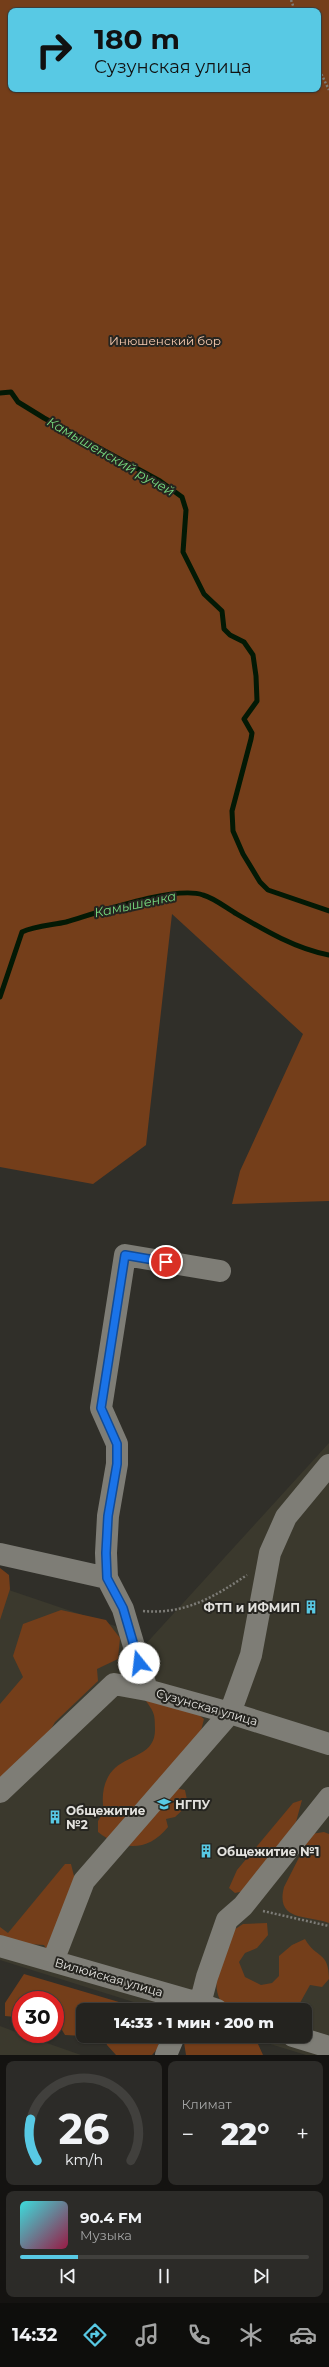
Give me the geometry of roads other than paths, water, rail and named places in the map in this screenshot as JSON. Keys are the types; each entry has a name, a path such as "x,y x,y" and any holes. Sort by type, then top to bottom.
{"street":[{"name":"Сузунская улица","path":"220,1271 125,1255 101,1408 117,1444 117,1464 108,1516 106,1553 107,1578 123,1608 147,1690 230,1713 329,1744"},
{"path":"53,1961 84,1881 230,1713 251,1654 270,1553 286,1517 329,1465"},
{"path":"0,1554 107,1578"},
{"path":"0,1792 114,1684 147,1690"},
{"path":"198,2003 227,1920 242,1906 329,1798"},
{"name":"Вилюйская улица","path":"0,1946 187,2003"},
{"path":"312,2042 329,2047"},
{"path":"166,2055 171,2043"}],"waterway":[{"name":"Камышенский ручей","path":"0,393 11,392 18,402 44,418 160,481 182,497 186,510 183,552 204,594 222,611 224,629 230,635 244,642 253,655 257,701 244,719 252,733 232,811 233,831 243,854 260,882 268,890 329,911"},
{"name":"Камышенка","path":"0,997 22,932 38,927 66,922 136,901 174,894 190,893 207,896 257,926 292,944 329,955"}],"place":[{"name":"ФТП и ИФМИП","path":"311,1607"},
{"name":"НГПУ","path":"164,1804"},
{"name":"Общежитие №2","path":"55,1817"},
{"name":"Общежитие №1","path":"206,1851"}],"park label":[{"name":"Инюшенский бор","path":"165,340"}]}
